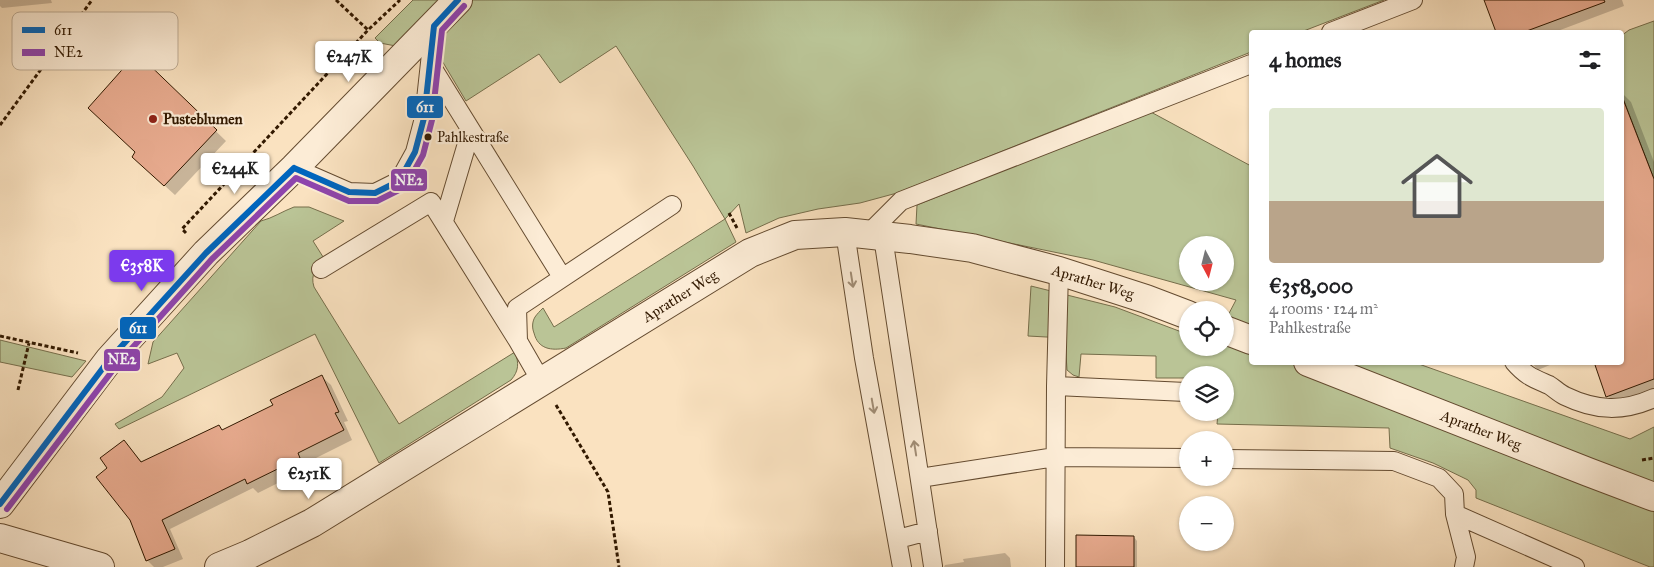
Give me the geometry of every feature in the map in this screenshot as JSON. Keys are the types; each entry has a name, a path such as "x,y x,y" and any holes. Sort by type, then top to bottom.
{"street":[{"path":"0,504 109,360 206,253 294,168 458,0"},
{"name":"Aprather Weg","path":"219,567 250,554 312,523 750,253 795,235 865,234 972,248 1059,271 1179,312"},
{"path":"1234,333 1249,339"},
{"name":"Aprather Weg","path":"1316,365 1654,497"},
{"path":"0,538 100,567"}],"lane":[{"path":"1336,30 1413,0"},
{"path":"294,168 349,192 375,193 399,181 415,152 424,118 434,26"},
{"path":"430,64 562,277"},
{"path":"902,567 864,358 865,234 900,201 1249,65"},
{"path":"444,221 471,130"},
{"path":"321,269 432,202 541,381"},
{"path":"518,341 517,308 672,205"},
{"path":"865,234 920,478 934,566"},
{"path":"1055,567 1059,271"},
{"path":"1517,365 1524,373 1539,382 1571,398 1598,407 1615,409 1639,405 1654,398"},
{"path":"1056,386 1179,392"},
{"path":"920,478 1055,457 1179,458"},
{"path":"1234,459 1394,461 1439,478 1454,494 1455,514 1466,557 1464,567"},
{"path":"1455,514 1575,567"},
{"path":"898,539 928,531"}],"path":[{"path":"83,12 92,0"},
{"path":"336,0 368,30"},
{"path":"206,253 182,229 368,30 400,0"},
{"path":"0,125 40,70"},
{"path":"0,336 109,360"},
{"path":"18,390 29,343"},
{"path":"541,381 608,492 619,567"}],"green space":[{"path":"413,0 1384,0 1306,30 1249,30 1249,53 897,193 860,203 818,209 779,218 746,233 739,204 725,219 616,46 560,83 539,54 466,101 438,54 380,43 375,38"},
{"path":"1654,21 1654,179 1624,101 1624,34"},
{"path":"1149,111 1249,165 1249,365 1422,365 1630,439 1654,427 1654,567 1476,498 1476,490 1468,480 1433,463 1390,448 1389,428 1217,424 1217,421 1234,421 1234,366 1179,366 1179,378 1156,378 1156,356 1081,354 1079,377 1073,375 1067,370 1065,338 1028,336 1031,286 1115,307 1179,331 1179,356 1234,356 1234,304 1236,300 1204,291 1234,291 1234,236 1179,236 1179,284 1093,260 916,224 917,205"},
{"path":"294,207 309,207 344,221 313,241 325,260 313,275 314,287 399,424 515,352 518,367 514,377 379,463 315,334 119,429 115,424 162,397 184,368 177,353 148,364 153,342 261,221"},
{"path":"725,219 736,242 566,348 550,349 539,343 533,331 533,323 535,317 543,308 554,327"},
{"path":"0,340 86,361 72,377 0,362"}],"building":[{"path":"1484,0 1604,0 1605,2 1529,30 1495,30"},
{"name":"Pusteblumen","path":"122,70 155,70 217,130 164,186 132,157 135,152 88,108"},
{"path":"1624,102 1654,179 1654,379 1606,397 1595,365 1624,365"},
{"path":"322,375 339,412 335,413 344,430 298,453 300,458 247,484 245,479 162,520 175,549 146,561 130,520 96,477 107,468 100,458 124,440 141,462 219,425 222,430 273,405 270,400"},
{"path":"1076,535 1134,536 1134,567 1076,567"}],"transit line":[{"name":"611","path":"294,168 349,192 375,193 399,181 415,152 424,118 434,26 458,0"},
{"name":"NE2","path":"7,509 116,366 212,259 296,178 349,201 377,201 405,187 423,155 432,120 442,30 464,6"},
{"name":"611","path":"0,504 109,360 206,253 294,168"}],"place":[{"name":"Pusteblumen","path":"153,119"},
{"name":"Pahlkestraße","path":"428,137"}]}
